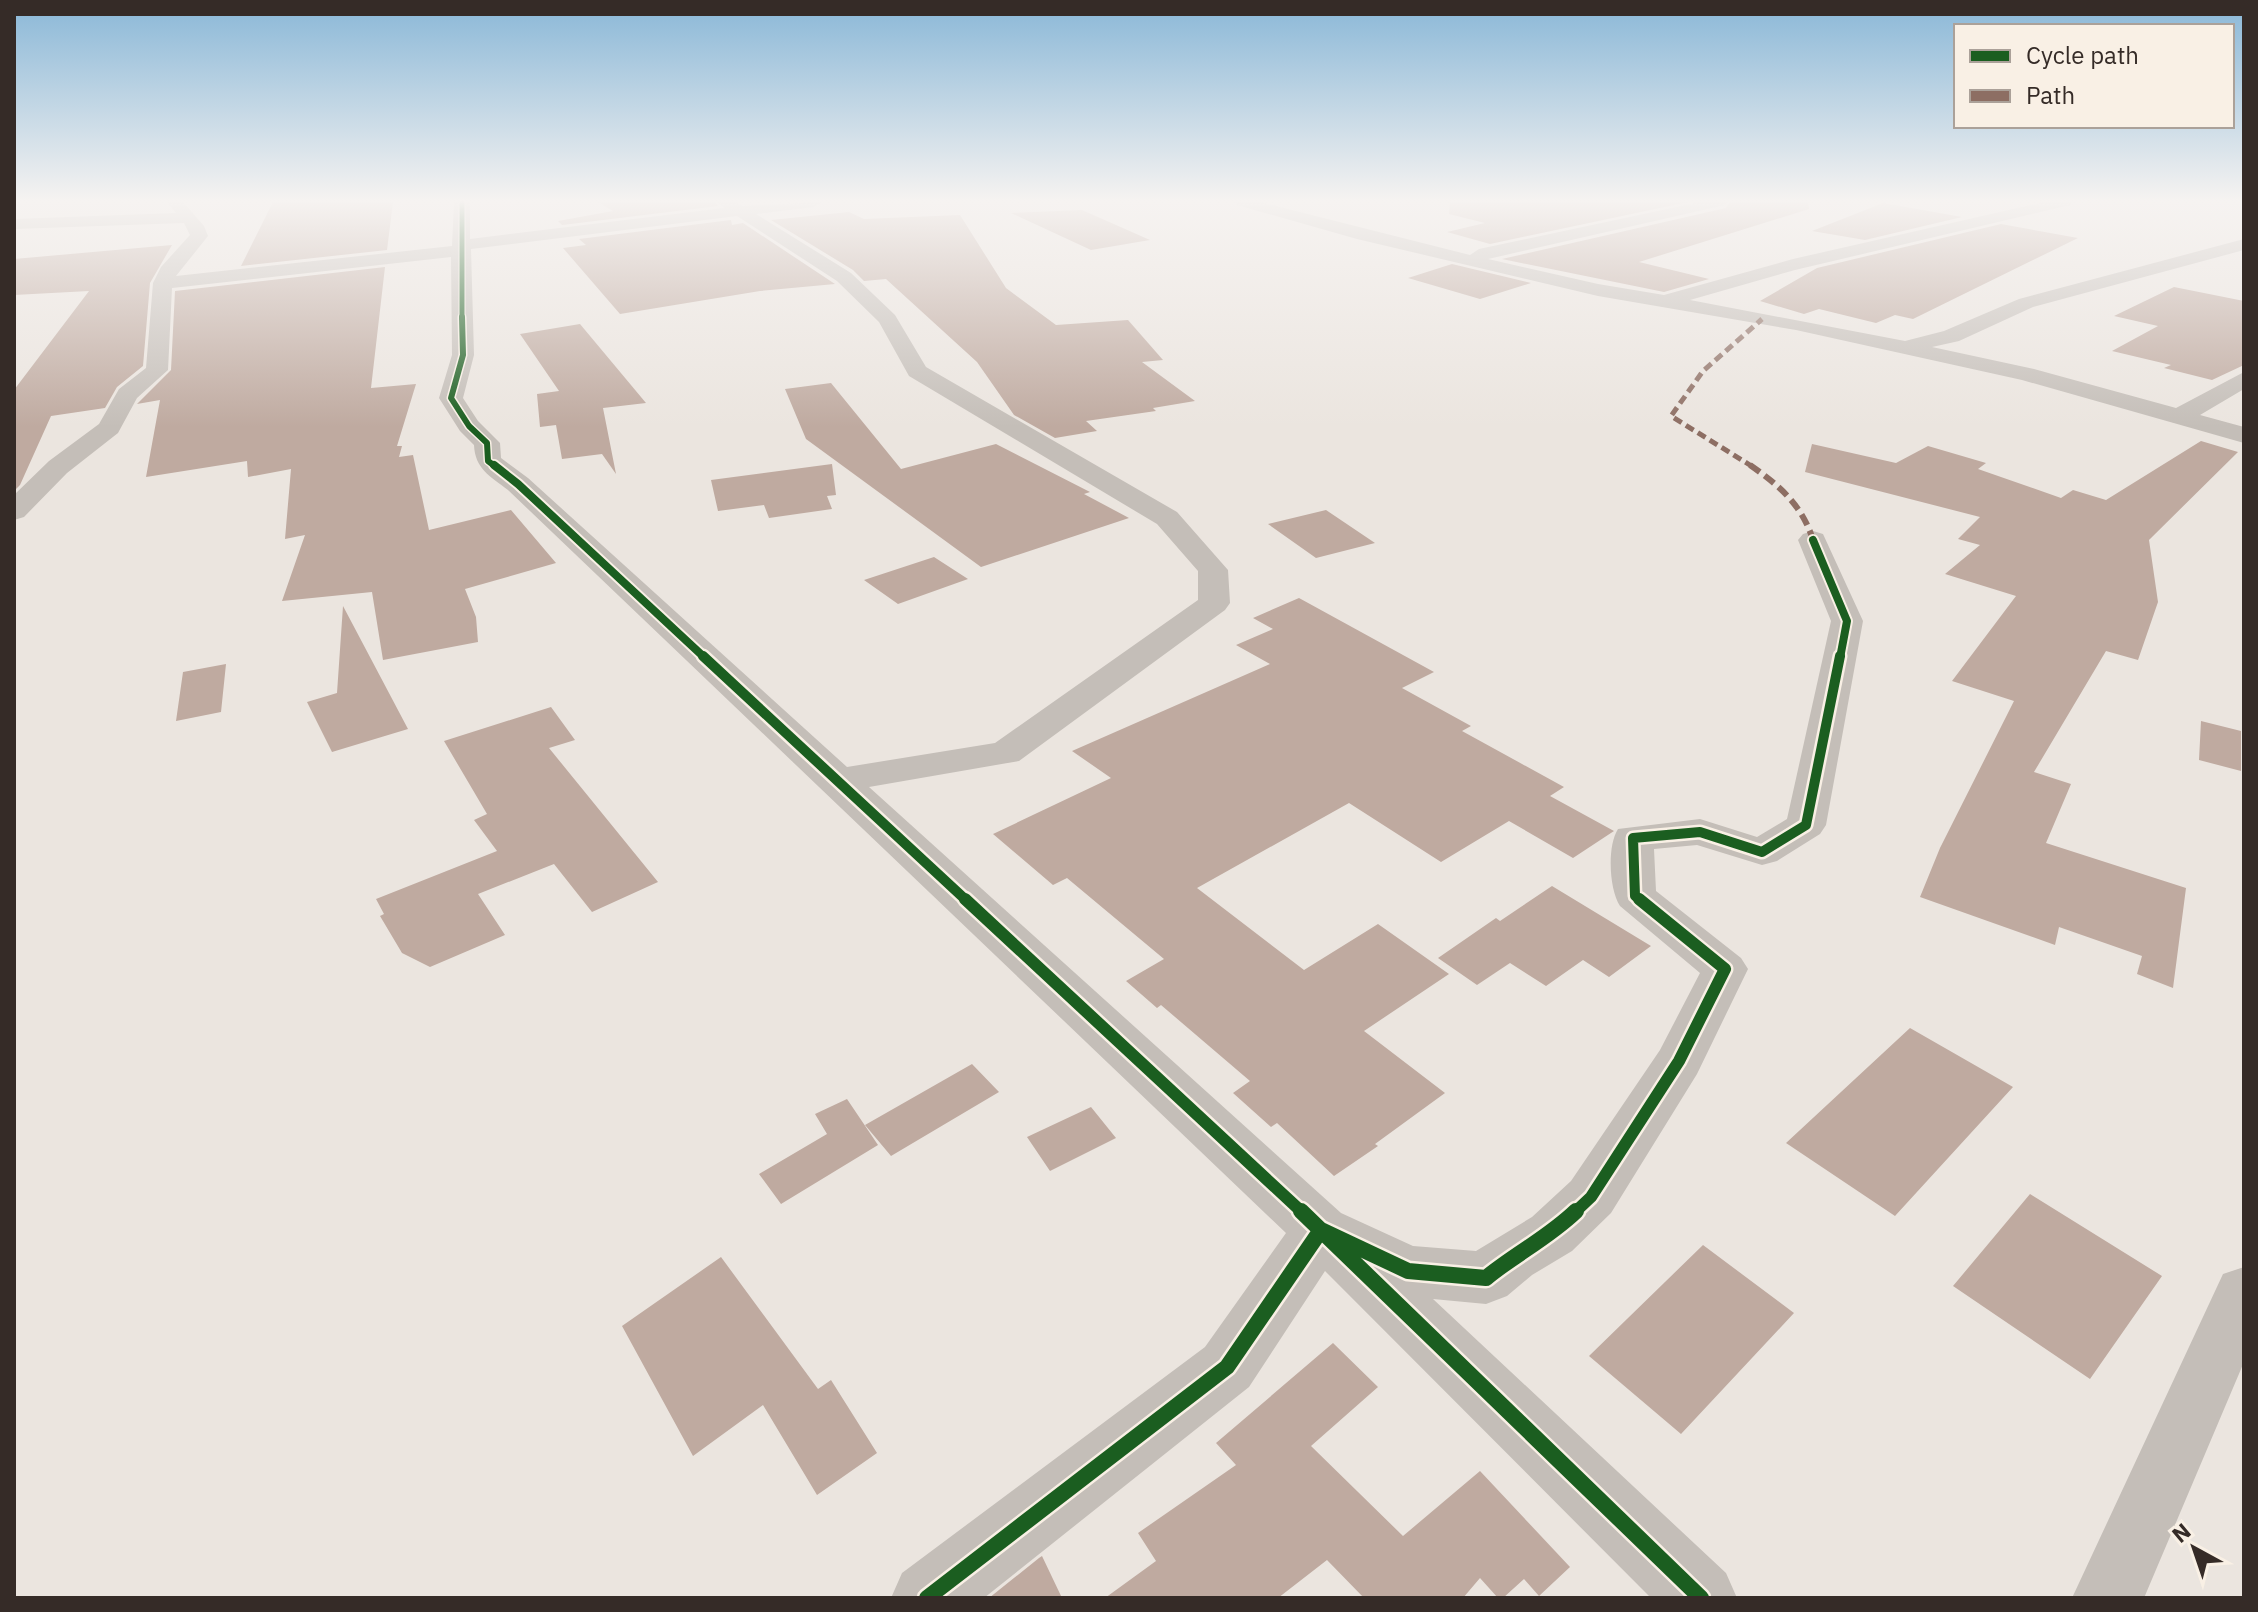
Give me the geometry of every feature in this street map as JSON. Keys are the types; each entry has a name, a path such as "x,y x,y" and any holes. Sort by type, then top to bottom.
{"street":[{"path":"14,511 58,467 109,428 127,394 157,370 165,277"},
{"path":"163,283 212,277"},
{"path":"460,277 463,355 451,398 469,426 487,443 488,461 507,475 1321,1230 1701,1598"},
{"path":"837,780 1006,753 1214,603 1213,570 1167,518 917,371 888,319 844,277"},
{"path":"1548,277 1662,303 1796,324 1905,347 2063,383 2244,435"},
{"path":"1662,303 1738,277"},
{"path":"1905,347 1951,336 2026,303 2121,277"},
{"path":"2180,416 2244,379"},
{"path":"1321,1230 1408,1271 1486,1278 1512,1257 1552,1234 1591,1197 1679,1061 1725,969 1635,896 1633,838 1700,832 1762,852 1806,825 1847,621 1813,540"},
{"path":"927,1598 1227,1367 1321,1230"},
{"path":"2108,1598 2244,1293"}],"building":[{"path":"14,277 153,277 150,283 143,366 117,387 105,408 51,416 20,485 14,491 14,390 89,291 14,295"},
{"path":"296,277 384,277 371,388 416,384 397,446 402,446 399,457 413,455 429,530 511,510 556,563 465,589 476,617 478,642 383,660 372,592 282,601 305,535 285,539 291,469 248,477 247,461 146,477 160,400 137,404 171,370 175,291"},
{"path":"588,277 825,277 835,284 760,291 620,314"},
{"path":"860,277 999,277 1006,288 1056,325 1128,320 1163,360 1142,362 1195,401 1153,408 1156,411 1086,421 1097,431 1055,438 1014,415 977,362 886,279 864,281"},
{"path":"1507,277 1531,283 1480,299 1408,278"},
{"path":"1591,277 1709,279 1664,292"},
{"path":"1801,277 1998,277 1913,319 1895,315 1876,323 1819,309 1804,314 1760,301"},
{"path":"2174,287 2244,301 2244,365 2212,380 2164,368 2171,365 2112,351 2158,326 2114,316"},
{"path":"580,324 646,403 603,408 616,474 602,454 562,459 556,425 540,427 537,394 559,391 520,334"},
{"path":"831,383 901,469 996,444 1090,492 1084,494 1129,518 981,567 806,439 785,389"},
{"path":"2201,441 2238,452 2149,540 2158,602 2138,660 2106,651 2034,772 2071,784 2046,843 2186,888 2173,988 2137,974 2142,956 2059,927 2055,945 1920,897 1940,848 2014,701 1952,681 2016,596 1945,574 1980,545 1958,539 1980,517 1805,472 1812,444 1896,463 1928,446 1986,463 1978,469 2061,498 2073,490 2106,500"},
{"path":"832,464 836,495 827,496 832,509 769,518 764,505 718,511 711,480"},
{"path":"1326,510 1375,543 1316,558 1268,524"},
{"path":"934,557 968,579 898,604 864,580"},
{"path":"1299,598 1434,672 1402,688 1471,726 1462,731 1564,787 1550,796 1614,831 1573,858 1509,821 1441,862 1349,803 1197,888 1304,970 1378,924 1449,974 1364,1031 1445,1093 1334,1176 1277,1123 1271,1127 1233,1093 1250,1081 1161,1005 1157,1008 1126,981 1164,959 1067,878 1053,885 993,834 1111,778 1072,751 1270,664 1236,645 1273,629 1253,618"},
{"path":"343,606 408,729 332,752 307,702 337,693"},
{"path":"226,664 221,712 176,721 183,672"},
{"path":"551,707 575,740 549,748 658,882 592,912 554,864 478,894 505,935 430,967 402,953 380,916 384,914 376,899 497,851 474,820 487,814 444,741"},
{"path":"2201,721 2241,731 2241,771 2199,760"},
{"path":"1552,886 1651,946 1609,977 1583,960 1546,986 1510,963 1477,985 1438,958 1496,918 1500,921"},
{"path":"1910,1028 2013,1087 1895,1216 1786,1143"},
{"path":"972,1064 999,1092 891,1156 865,1125"},
{"path":"847,1099 878,1145 781,1204 759,1174 827,1134 815,1114"},
{"path":"1091,1107 1116,1138 1050,1171 1027,1137"},
{"path":"2030,1194 2162,1276 2090,1379 1953,1286"},
{"path":"1703,1245 1794,1313 1681,1434 1589,1356"},
{"path":"721,1257 818,1389 831,1380 877,1453 817,1495 763,1405 693,1456 622,1326"},
{"path":"1333,1343 1378,1387 1311,1446 1403,1536 1480,1471 1570,1567 1539,1596 1524,1579 1503,1598 1498,1598 1480,1578 1463,1598 1364,1598 1327,1560 1278,1598 1105,1598 1156,1561 1138,1533 1236,1465 1216,1443"},
{"path":"1042,1556 1062,1598 989,1598 1039,1558"}],"marked path":[{"path":"1762,319 1703,371 1671,416 1742,459 1779,487 1802,511 1813,540"}],"cycle path":[{"path":"460,277 463,355 451,398 469,426 487,443 488,461 518,484 1321,1230 1701,1598"},
{"path":"927,1598 1227,1367 1321,1230 1408,1271 1486,1278 1512,1257 1552,1234 1591,1197 1679,1061 1725,969 1635,896 1633,838 1700,832 1762,852 1806,825 1847,621 1813,540"}]}
